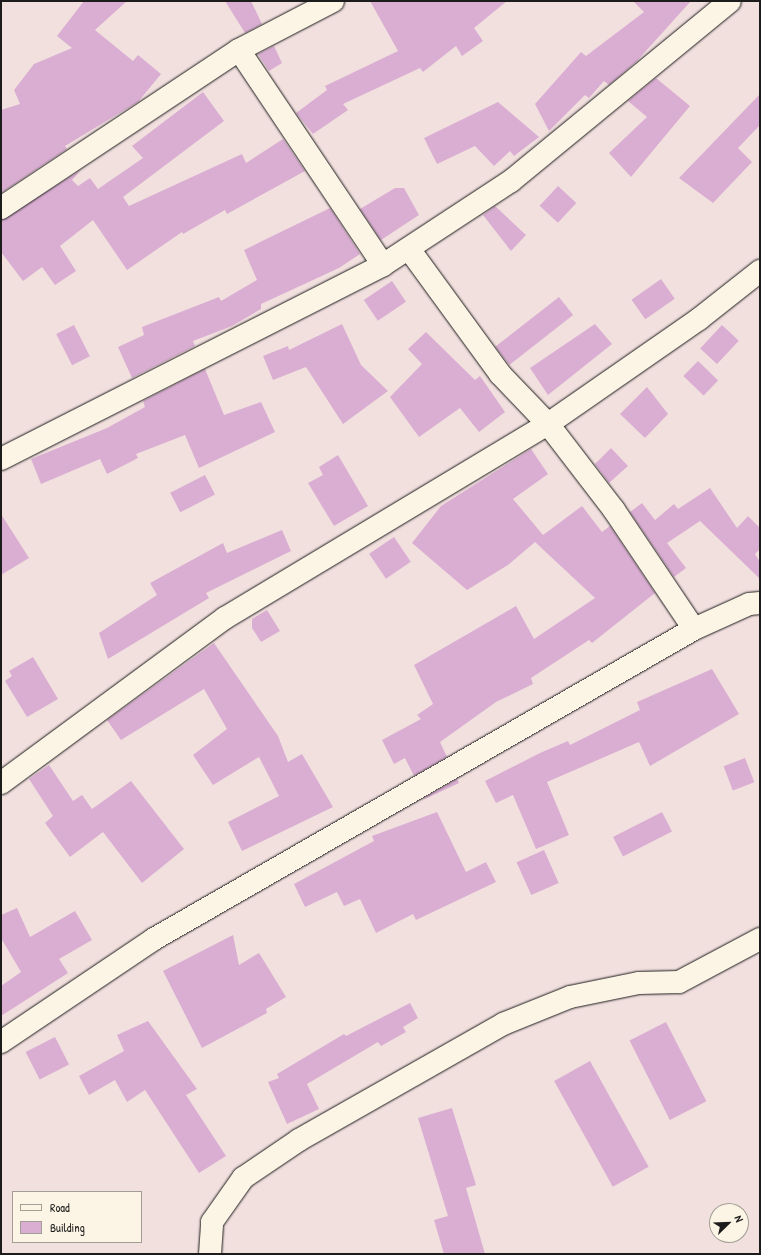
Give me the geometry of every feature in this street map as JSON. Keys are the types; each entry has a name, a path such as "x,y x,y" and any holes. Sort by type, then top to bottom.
{"street":[{"path":"1,208 239,50 332,1"},
{"path":"1,460 383,265 409,249 511,181 730,1"},
{"path":"239,50 383,265"},
{"path":"409,249 500,374 548,424 669,587 694,629"},
{"path":"1,783 225,618 548,424 699,319 760,271"},
{"path":"1,1042 154,939 694,629 748,604 760,603"},
{"path":"210,1254 212,1222 243,1178 299,1140 503,1024 570,997 638,983 679,982 760,939"}],"building":[{"path":"84,1 127,1 95,30 133,61 138,55 161,74 138,102 65,146 67,149 1,193 1,110 20,104 14,90 34,64 72,48 57,36"},
{"path":"225,1 251,1 262,24 245,33"},
{"path":"370,1 507,1 474,28 483,41 462,56 456,46 423,72 420,68 343,104 348,110 313,134 296,113 327,90 325,86 398,51"},
{"path":"633,1 691,1 636,62 609,85 604,81 589,98 585,95 549,131 535,104 581,52 586,56 644,12"},
{"path":"274,46 282,63 269,71 258,54"},
{"path":"656,78 690,106 631,177 609,153 647,117 628,101"},
{"path":"203,92 224,121 123,197 129,206 242,154 246,163 283,139 305,171 227,214 225,210 183,234 182,232 127,270 93,220 60,246 76,271 55,285 42,267 23,281 1,252 1,220 81,170 72,180 78,186 90,178 98,189 143,158 132,146"},
{"path":"760,94 760,125 738,148 752,162 713,203 679,178"},
{"path":"498,102 539,137 514,156 510,151 494,166 475,146 437,164 424,138"},
{"path":"558,186 576,203 558,223 540,206"},
{"path":"395,188 404,188 419,215 381,240 360,209"},
{"path":"495,206 526,235 511,251 483,215"},
{"path":"330,208 360,254 339,268 261,304 261,309 232,326 193,341 195,346 132,378 118,347 144,335 142,327 219,297 221,301 257,280 244,250"},
{"path":"661,279 675,299 645,319 632,300"},
{"path":"392,281 406,302 378,321 364,300"},
{"path":"559,297 573,315 509,365 495,347"},
{"path":"342,324 361,365 388,391 343,424 306,367 273,380 263,356 288,346 289,350"},
{"path":"595,324 612,344 548,395 530,368"},
{"path":"74,325 90,356 72,365 56,334"},
{"path":"722,325 739,341 717,364 700,348"},
{"path":"426,332 475,380 480,376 505,412 479,432 460,408 419,437 390,397 422,364 408,349"},
{"path":"698,361 718,380 704,396 683,376"},
{"path":"205,369 224,415 261,402 275,432 199,468 185,435 136,454 138,458 107,474 100,459 41,484 31,459 107,428 145,407 143,401"},
{"path":"647,387 668,414 645,438 620,414"},
{"path":"611,448 628,466 609,483 595,464"},
{"path":"531,449 548,474 513,499 543,535 582,506 602,532 610,526 655,593 592,643 589,640 531,678 533,684 496,702 440,742 447,757 414,776 405,758 394,764 382,740 421,719 417,715 433,704 414,665 516,606 534,639 595,598 535,542 508,565 467,590 412,543 441,506"},
{"path":"338,455 368,506 334,526 308,483 323,475 319,467"},
{"path":"205,475 215,495 180,512 170,493"},
{"path":"710,488 737,528 748,516 760,528 760,549 755,554 760,562 759,578 700,521 667,543 686,568 674,577 630,512 642,503 655,520 674,504 678,509"},
{"path":"1,514 29,558 1,575"},
{"path":"282,530 291,551 206,593 209,598 108,659 99,633 157,595 150,583 223,543 227,553"},
{"path":"394,537 411,562 386,579 369,554"},
{"path":"267,610 280,631 261,642 252,628 252,619"},
{"path":"214,643 278,736 288,762 302,754 333,807 242,851 228,822 279,796 259,757 213,785 193,755 227,729 204,689 121,740 107,720"},
{"path":"33,657 58,699 27,717 5,681 12,676 9,671"},
{"path":"712,669 739,714 650,766 639,742 547,782 569,835 536,849 513,795 496,803 485,781 540,753 568,741 570,745 640,710 637,702"},
{"path":"745,758 754,782 733,791 724,766"},
{"path":"49,765 73,801 82,795 92,809 131,781 184,849 142,883 103,832 70,857 45,823 53,816 29,779"},
{"path":"457,779 459,783 425,799 424,798"},
{"path":"437,812 466,872 486,862 496,882 416,920 413,914 376,933 360,899 344,906 337,892 305,907 294,884 374,841 372,836"},
{"path":"662,812 672,832 623,857 613,837"},
{"path":"544,850 559,883 531,895 517,862"},
{"path":"17,908 30,937 75,911 92,940 59,959 68,973 1,1016 1,986 21,972 1,938 1,915"},
{"path":"233,935 239,965 259,953 286,997 266,1009 267,1013 202,1048 163,971"},
{"path":"410,1003 418,1018 403,1027 406,1032 381,1046 378,1042 307,1084 319,1109 287,1124 268,1082 279,1078 277,1074 344,1034 346,1036"},
{"path":"148,1021 197,1089 186,1095 226,1156 199,1173 145,1090 127,1102 115,1080 89,1095 79,1076 124,1051 117,1035"},
{"path":"666,1022 706,1101 670,1120 629,1041"},
{"path":"55,1037 69,1065 40,1080 26,1052"},
{"path":"590,1061 649,1167 613,1187 554,1081"},
{"path":"452,1108 476,1185 466,1188 485,1254 444,1254 434,1220 448,1216 418,1118"}]}
